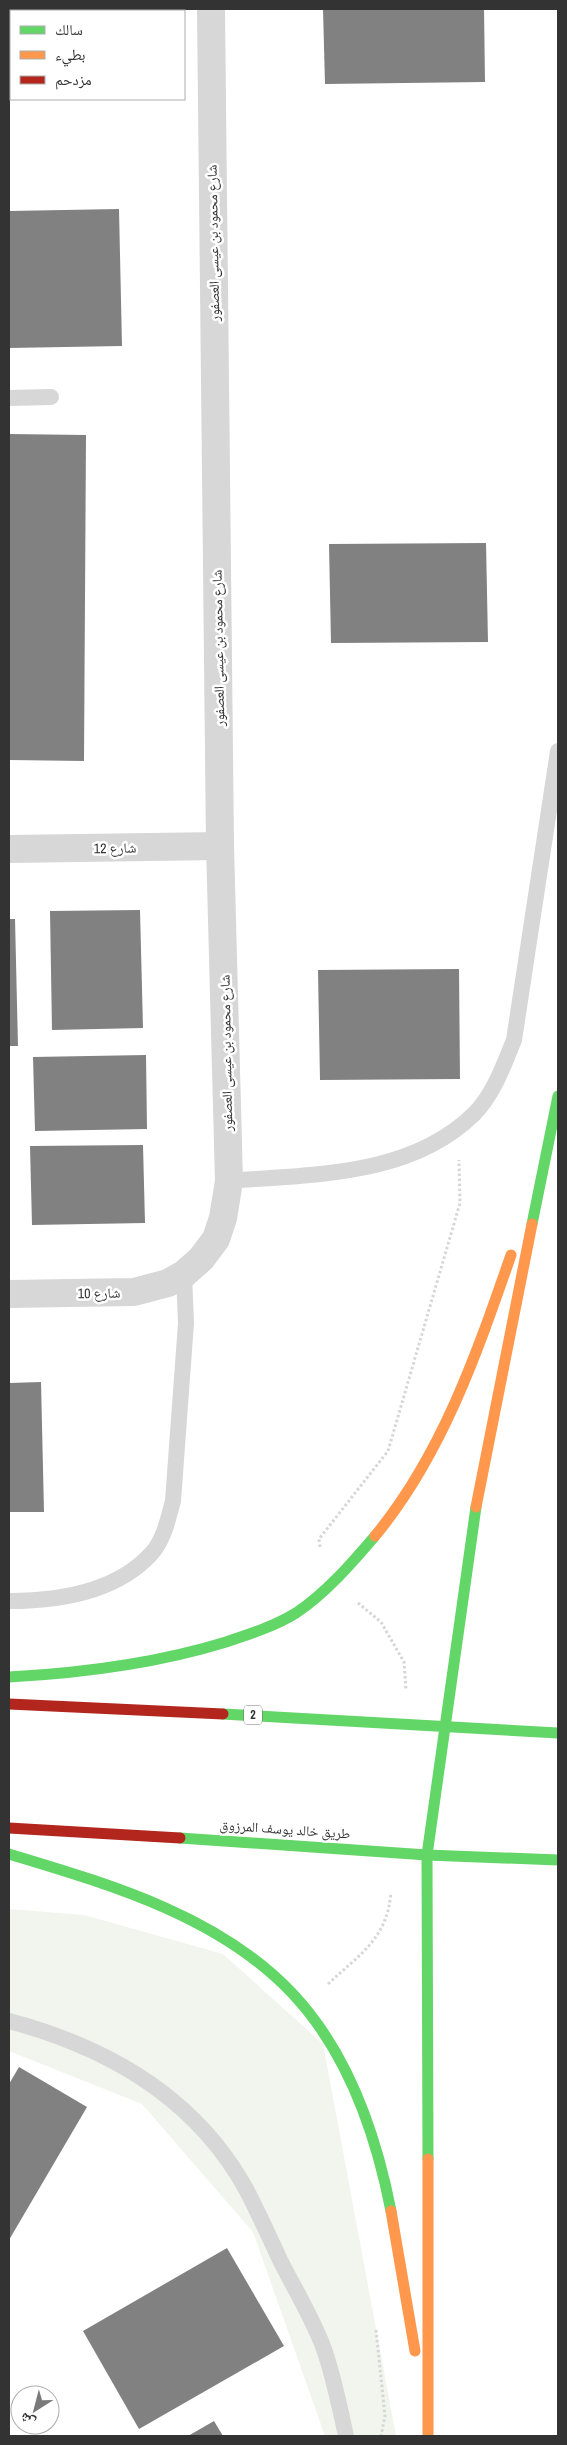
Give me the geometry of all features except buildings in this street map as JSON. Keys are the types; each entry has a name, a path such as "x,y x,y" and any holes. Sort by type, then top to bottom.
{"main road":[{"path":"428,2433 426,1855 478,1499 558,1096"},
{"path":"9,1677 125,1667 178,1656 259,1630 297,1612 331,1584 360,1556 387,1525 410,1488 464,1380 492,1309 544,1159"},
{"name":"2","path":"9,1704 402,1722 558,1734"},
{"name":"طريق خالد يوسف المرزوق","path":"9,1828 265,1843 426,1855 558,1860"},
{"path":"9,1854 117,1890 190,1919 257,1962 290,1991 304,2007 343,2068 364,2114 376,2152 398,2248 428,2433"}],"street":[{"name":"شارع محمود بن عيسى العصفور","path":"184,1274 201,1259 216,1239 223,1218 229,1181 220,846 211,9"},
{"name":"شارع 12","path":"9,849 220,846"},
{"name":"شارع 10","path":"9,1294 134,1292 168,1283 184,1274"}],"lane":[{"path":"9,398 51,398"},
{"path":"229,1181 360,1170 411,1154 436,1142 475,1113 502,1069 514,1040 558,752"},
{"path":"9,1602 42,1601 74,1595 107,1584 131,1571 152,1553 165,1530 173,1501 186,1323 184,1274"},
{"path":"9,2021 81,2044 118,2062 155,2086 184,2110 218,2146 245,2188 325,2351 346,2436"}],"path":[{"path":"402,1722 406,1687 404,1662 381,1622 331,1584 322,1563 319,1540 388,1451 460,1202 458,1126"}],"shaded area":[{"path":"9,1909 84,1915 223,1954 323,2044 396,2436 325,2436 253,2232 142,2104 9,2051"}],"traffic: fast":[{"path":"532,1224 558,1096"},
{"path":"428,2159 427,1855 476,1507"},
{"path":"9,1677 64,1673 146,1662 199,1650 262,1629 296,1613 318,1596 348,1567 375,1536"},
{"path":"223,1714 558,1733"},
{"path":"180,1838 427,1855 558,1860"},
{"path":"9,1854 85,1877 160,1905 230,1943 263,1966 292,1993 329,2041 357,2095 377,2153 391,2211"}],"traffic: slow":[{"path":"476,1507 532,1224"},
{"path":"375,1536 399,1505 439,1437 471,1366 511,1255"},
{"path":"428,2159 428,2436"},
{"path":"391,2211 415,2351"}],"traffic: jam":[{"path":"9,1704 223,1714"},
{"path":"9,1828 180,1838"}]}
